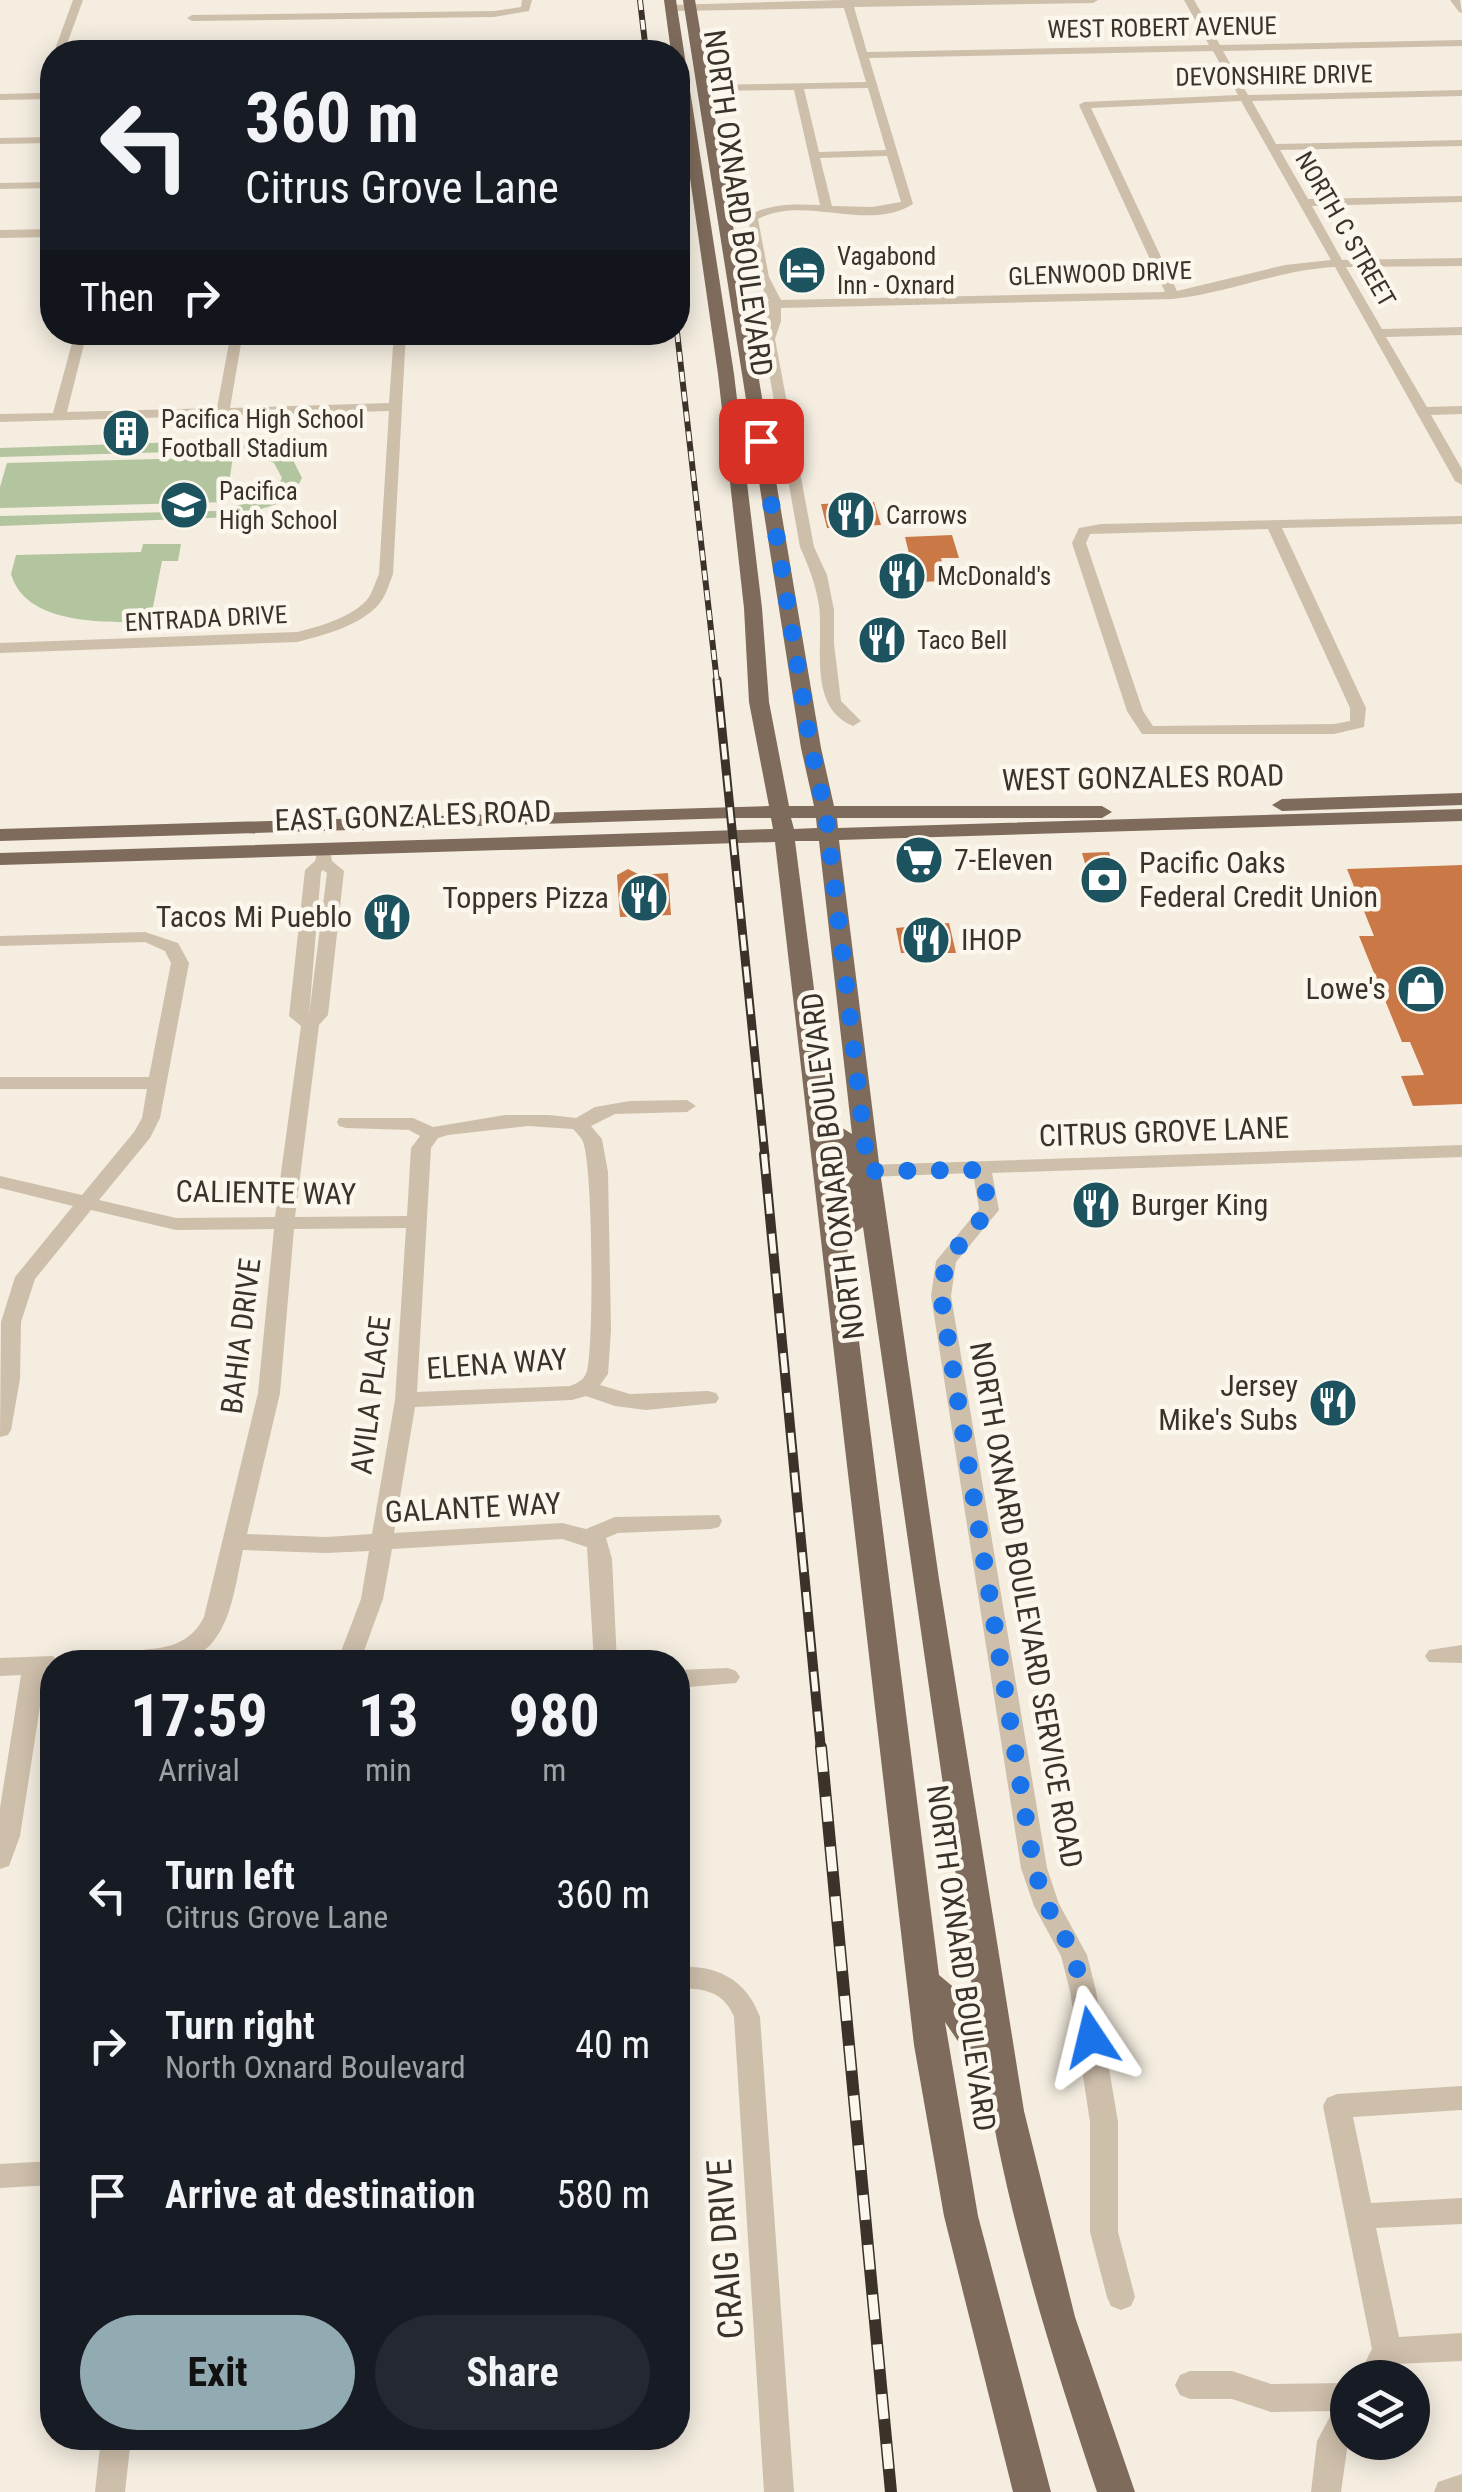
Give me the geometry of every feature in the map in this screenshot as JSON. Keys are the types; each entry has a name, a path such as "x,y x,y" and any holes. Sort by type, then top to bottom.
{"main road":[{"name":"NORTH OXNARD BOULEVARD","path":"671,4 676,40"},
{"name":"NORTH OXNARD BOULEVARD","path":"690,4 737,306 827,823 868,1171 995,2043 1007,2111 1058,2317 1116,2492"},
{"path":"675,32 684,40"},
{"path":"690,67 692,80 704,88 694,94 703,152 698,171"},
{"name":"NORTH OXNARD BOULEVARD","path":"690,123 750,585 759,702 783,823 924,1981 961,2216 1032,2492"},
{"path":"712,290 737,306 728,315 731,331 719,337"},
{"path":"750,585 786,597"},
{"name":"WEST GONZALES ROAD","path":"1293,814 1462,799"},
{"name":"WEST GONZALES ROAD","path":"827,823 1293,814 1462,815"},
{"path":"323,856 328,841 336,837 416,830 458,818"},
{"name":"EAST GONZALES ROAD","path":"0,835 458,818 827,823"},
{"name":"EAST GONZALES ROAD","path":"0,859 323,856 783,823"},
{"path":"819,1124 846,1141 854,1166 868,1171 856,1188 854,1223 833,1234"},
{"path":"924,1981 954,2009 974,2040 995,2043"}],"street":[{"path":"63,40 78,0"},
{"path":"187,40 197,0"},
{"path":"192,18 520,12 526,9 527,0"},
{"path":"671,4 1092,0"},
{"name":"NORTH C STREET","path":"1189,0 1462,481"},
{"path":"1454,0 1462,10"},
{"path":"847,2 907,204 892,209 761,211 752,218 760,267 774,292 775,321 769,339 807,547 820,575 827,610 826,644 833,702 853,721"},
{"name":"WEST ROBERT AVENUE","path":"862,56 1462,43"},
{"path":"704,88 871,85"},
{"path":"798,86 827,210"},
{"name":"DEVONSHIRE DRIVE","path":"1173,296 1084,107 1087,103 1462,93"},
{"path":"0,96 40,96"},
{"path":"0,141 40,140"},
{"path":"1273,148 1462,143"},
{"path":"813,155 891,153"},
{"path":"0,186 40,184"},
{"path":"1305,203 1462,199"},
{"path":"0,234 40,233"},
{"name":"GLENWOOD DRIVE","path":"737,306 1173,296 1218,290 1282,270 1462,262"},
{"path":"1380,333 1462,331"},
{"path":"59,416 78,345"},
{"path":"223,412 235,345"},
{"name":"ENTRADA DRIVE","path":"0,648 260,641 322,630 362,611 376,600 386,574 400,345"},
{"path":"0,418 398,407"},
{"path":"1423,411 1462,410"},
{"path":"1273,524 1358,708 1358,724 1334,728 1148,731 1135,711 1079,536 1101,528 1273,524 1462,520"},
{"name":"BAHIA DRIVE","path":"186,1650 198,1645 210,1632 216,1617 269,1394 284,1226 310,1024 319,1015 336,872 323,856 313,870 298,1016 310,1024"},
{"path":"310,908 318,912 317,964 324,970"},
{"path":"0,941 130,936 167,943 176,950 180,963 151,1118 143,1134 31,1268 14,1301 9,1380 0,1430"},
{"path":"0,1083 157,1083"},
{"path":"580,1126 586,1118 611,1109 687,1106"},
{"path":"346,1122 413,1124 431,1134 472,1126 560,1121 580,1126 592,1139 598,1172 601,1330 598,1374 588,1387"},
{"name":"AVILA PLACE","path":"353,1650 372,1599 406,1400 421,1148 431,1134"},
{"name":"CITRUS GROVE LANE","path":"868,1171 1462,1151"},
{"name":"NORTH OXNARD BOULEVARD SERVICE ROAD","path":"982,1170 989,1210 946,1261 941,1296 1034,1868 1047,1906 1074,1954 1083,1991 1104,2122 1104,2232 1121,2297"},
{"name":"CALIENTE WAY","path":"0,1182 176,1224 416,1222"},
{"name":"ELENA WAY","path":"406,1400 572,1393 588,1387 627,1401 708,1398"},
{"name":"GALANTE WAY","path":"234,1542 380,1543 562,1531 588,1537 615,1525 711,1521"},
{"path":"588,1537 600,1549 605,1650"},
{"path":"0,1667 40,1665"},
{"path":"690,1679 728,1677"},
{"path":"0,1859 40,1680"},
{"name":"CRAIG DRIVE","path":"690,1979 711,1980 737,1994 743,2002 779,2492"},
{"path":"1382,2360 1388,2351 1337,2106 1462,2098"},
{"path":"0,2176 40,2174"},
{"path":"1360,2216 1462,2211"},
{"path":"1388,2351 1462,2347"},
{"path":"1190,2386 1232,2386 1271,2398 1330,2397"},
{"path":"110,2492 115,2450"},
{"path":"1326,2492 1330,2459"},
{"path":"1449,2492 1462,2489"}],"green space":[{"path":"275,439 274,448 292,458 302,478 295,491 277,504 235,517 0,526 0,516 217,511 262,499 276,489 282,478 274,463 240,450 0,457 0,448"},
{"path":"233,457 226,502 0,508 0,487 7,463"},
{"path":"143,544 181,544 178,561 162,561 150,622 91,621 50,612 19,591 11,574 16,555 141,552"}],"building":[{"name":"Carrows","path":"874,502 881,525 827,528 821,504"},
{"path":"952,535 959,558 941,558 947,581 916,582 905,537"},
{"name":"Pacific Oaks Federal Credit Union","path":"1109,852 1120,891 1093,891 1082,853"},
{"name":"Lowe's","path":"1462,865 1462,1104 1413,1106 1401,1076 1424,1075 1410,1042 1402,1042 1359,936 1374,936 1347,869"},
{"name":"Toppers Pizza","path":"628,869 640,875 668,873 671,915 620,917 617,875"},
{"name":"IHOP","path":"949,923 956,953 901,953 896,928"}],"railway":[{"path":"640,0 645,40"},
{"path":"678,345 717,682"},
{"path":"717,680 765,1156"},
{"path":"764,1154 821,1750"},
{"path":"821,1747 891,2492"}],"place":[{"name":"Vagabond Inn - Oxnard","path":"802,270"},
{"name":"Pacifica High School Football Stadium","path":"126,433"},
{"name":"Pacifica High School","path":"184,505"},
{"name":"Carrows","path":"851,515"},
{"name":"McDonald's","path":"902,576"},
{"name":"Taco Bell","path":"882,640"},
{"name":"7-Eleven","path":"919,860"},
{"name":"Pacific Oaks Federal Credit Union","path":"1104,880"},
{"name":"Toppers Pizza","path":"644,898"},
{"name":"Tacos Mi Pueblo","path":"387,917"},
{"name":"IHOP","path":"926,940"},
{"name":"Lowe's","path":"1421,989"},
{"name":"Burger King","path":"1096,1205"},
{"name":"Jersey Mike's Subs","path":"1333,1403"}],"route":[{"path":"761,441 832,852 868,1171 982,1170 989,1198 989,1210 982,1221 961,1239 946,1261 940,1280 941,1296 1034,1868 1047,1906 1074,1954 1091,2037"}]}
